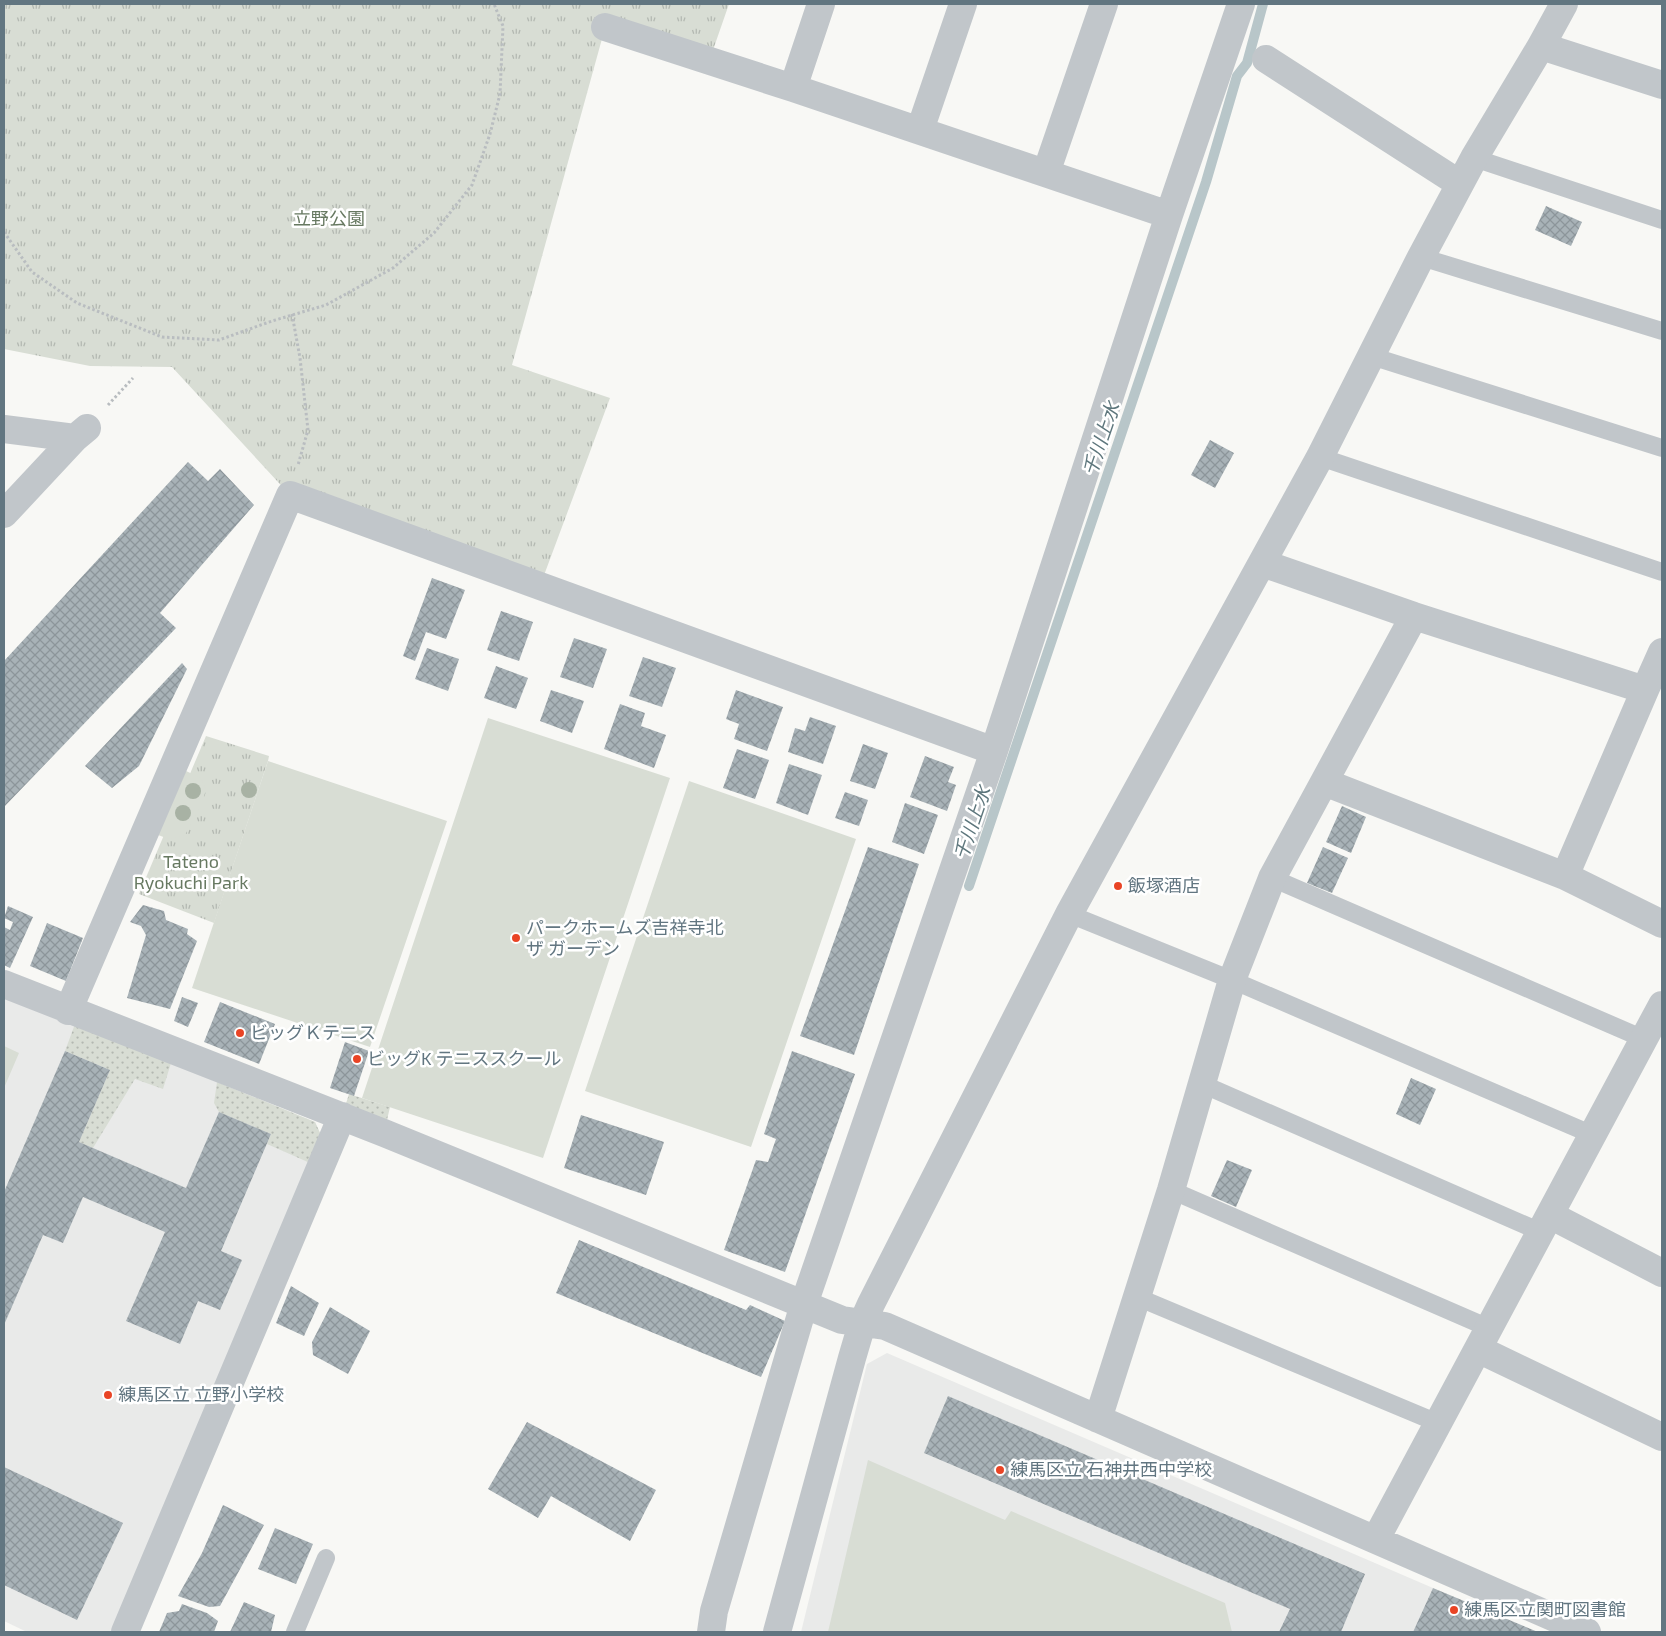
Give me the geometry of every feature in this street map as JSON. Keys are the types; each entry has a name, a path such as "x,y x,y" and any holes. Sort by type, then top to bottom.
{"street":[{"path":"793,88 821,4"},
{"path":"920,130 963,4"},
{"path":"1046,174 1104,4"},
{"path":"711,1632 714,1611 804,1304 994,751 1169,215 1241,4"},
{"path":"777,1632 862,1324 1069,914 1320,457 1421,257 1474,158 1542,46 1564,4"},
{"path":"605,27 920,130 1169,215"},
{"path":"1542,46 1662,85"},
{"path":"1266,59 1460,184"},
{"path":"4,430 81,433"},
{"path":"4,514 81,433"},
{"path":"68,1011 290,495 994,751"},
{"path":"1262,563 1414,616 1645,690"},
{"path":"1098,1419 1171,1190 1232,980 1272,878 1414,616"},
{"path":"1565,876 1662,652"},
{"path":"1324,782 1565,876 1662,924"},
{"path":"4,984 68,1011 342,1116 842,1320 885,1326 1588,1632"},
{"path":"1376,1539 1662,1005"},
{"path":"124,1632 342,1116"},
{"path":"1545,1223 1662,1273"},
{"path":"1484,1338 1662,1437"}],"lane":[{"path":"1474,158 1662,220"},
{"path":"1421,257 1662,331"},
{"path":"1371,356 1662,448"},
{"path":"1320,457 1662,572"},
{"path":"1272,878 1644,1039"},
{"path":"1069,914 1232,980 1592,1135"},
{"path":"1202,1084 1545,1223"},
{"path":"1171,1190 1484,1338"},
{"path":"1137,1296 1438,1422"},
{"path":"295,1632 326,1558"}],"path":[{"path":"4,232 32,272 77,303 162,337 218,340 292,314 326,305 393,268 434,233 472,185 490,134 500,94 503,26 494,4"},
{"path":"290,495 308,430 300,358 292,314"},
{"path":"81,433 133,378"}],"shaded area":[{"name":"練馬区立 立野小学校","path":"4,995 315,1122 321,1135 112,1632 27,1632 4,1621"},
{"name":"練馬区立 石神井西中学校","path":"887,1353 1433,1588 1413,1632 801,1632 867,1364"}],"green space":[{"name":"立野公園","path":"4,4 729,4 713,50 608,17 512,365 610,398 540,586 290,495 172,367 90,366 4,349"},
{"name":"パークホームズ吉祥寺北 ザ ガーデン","path":"488,718 670,778 543,1158 362,1098"},
{"name":"Tateno Ryokuchi Park","path":"206,736 269,756 214,923 139,894"},
{"path":"268,761 447,821 370,1047 192,988"},
{"path":"186,771 201,778 206,790 201,805 185,835 169,839 158,835"},
{"path":"689,781 856,839 751,1147 585,1091"},
{"path":"75,1024 171,1063 163,1089 135,1079 93,1148 79,1142 110,1070 65,1051"},
{"path":"4,1046 19,1053 4,1088"},
{"path":"217,1082 315,1122 321,1135 310,1163 267,1144 271,1134 219,1112 214,1103"},
{"path":"349,1094 390,1107 384,1133 342,1116"},
{"path":"868,1460 1005,1520 1011,1511 1225,1603 1232,1632 828,1632"}],"building":[{"path":"1546,206 1582,222 1571,246 1535,230"},
{"path":"1210,440 1234,453 1215,488 1191,475"},
{"path":"188,462 208,481 220,469 254,505 160,613 176,628 4,807 4,661"},
{"path":"432,578 465,590 446,639 426,632 415,661 403,656"},
{"path":"501,611 533,622 519,661 487,650"},
{"path":"574,638 607,649 593,688 560,677"},
{"path":"427,648 459,659 448,691 415,679"},
{"path":"643,657 676,668 662,707 629,696"},
{"path":"182,663 187,669 139,766 112,788 85,766"},
{"path":"496,666 528,678 516,709 484,698"},
{"path":"551,690 584,701 572,733 540,721"},
{"path":"736,690 783,707 767,751 734,739 739,724 726,719"},
{"path":"620,704 645,713 641,726 666,735 654,768 604,749"},
{"path":"810,717 836,726 823,764 788,752 795,728 805,731"},
{"path":"863,744 888,753 875,789 850,781"},
{"path":"737,749 769,760 755,799 723,788"},
{"path":"925,756 954,767 948,782 956,785 947,811 910,797"},
{"path":"789,764 822,775 808,815 776,803"},
{"path":"845,792 868,800 859,826 835,818"},
{"path":"905,803 938,815 924,854 892,842"},
{"path":"1342,806 1366,817 1351,853 1326,842"},
{"path":"868,847 919,864 854,1055 800,1036"},
{"path":"1323,847 1348,858 1332,893 1307,883"},
{"path":"143,905 164,911 166,920 188,929 187,934 197,941 170,1009 127,998 146,935 141,926 130,922"},
{"path":"8,906 33,917 10,968 4,965 4,927 10,930 13,922 4,918"},
{"path":"47,923 83,938 66,981 30,966"},
{"path":"182,997 198,1003 188,1027 174,1021"},
{"name":"ビッグＫテニス","path":"220,1002 275,1024 259,1064 204,1042"},
{"path":"345,1042 369,1051 354,1096 330,1088"},
{"path":"65,1051 110,1070 79,1142 186,1188 219,1112 271,1134 221,1251 242,1260 220,1310 198,1301 180,1344 126,1321 165,1232 83,1197 63,1243 43,1235 4,1325 4,1192"},
{"path":"792,1051 855,1074 785,1272 724,1250 756,1160 768,1162 776,1139 764,1134"},
{"path":"1411,1078 1436,1089 1420,1125 1396,1114"},
{"path":"581,1115 664,1142 646,1195 564,1168"},
{"path":"1227,1160 1252,1170 1236,1207 1211,1196"},
{"path":"579,1240 746,1310 750,1305 785,1321 761,1377 556,1293"},
{"path":"291,1286 319,1303 304,1336 276,1323"},
{"path":"330,1307 370,1331 348,1374 313,1355 312,1342"},
{"path":"948,1396 1365,1574 1341,1632 1279,1632 1290,1609 924,1453"},
{"path":"527,1422 656,1490 630,1541 551,1496 538,1518 488,1489"},
{"path":"4,1467 123,1523 77,1620 4,1585"},
{"path":"223,1505 264,1525 220,1606 209,1607 178,1596 202,1553"},
{"path":"275,1528 313,1544 296,1584 258,1569"},
{"name":"練馬区立関町図書館","path":"1433,1588 1538,1632 1413,1632"},
{"path":"244,1602 275,1615 271,1632 230,1632"},
{"path":"182,1604 207,1613 218,1621 214,1632 159,1632 167,1613 179,1611"}],"waterway":[{"name":"千川上水","path":"969,886 1206,182 1237,76 1247,63 1263,4"}],"place":[{"name":"飯塚酒店","path":"1118,886"},
{"name":"パークホームズ吉祥寺北 ザ ガーデン","path":"516,938"},
{"name":"ビッグＫテニス","path":"240,1033"},
{"name":"ビッグK テニススクール","path":"357,1059"},
{"name":"練馬区立 立野小学校","path":"108,1395"},
{"name":"練馬区立 石神井西中学校","path":"1000,1470"},
{"name":"練馬区立関町図書館","path":"1454,1610"}]}
